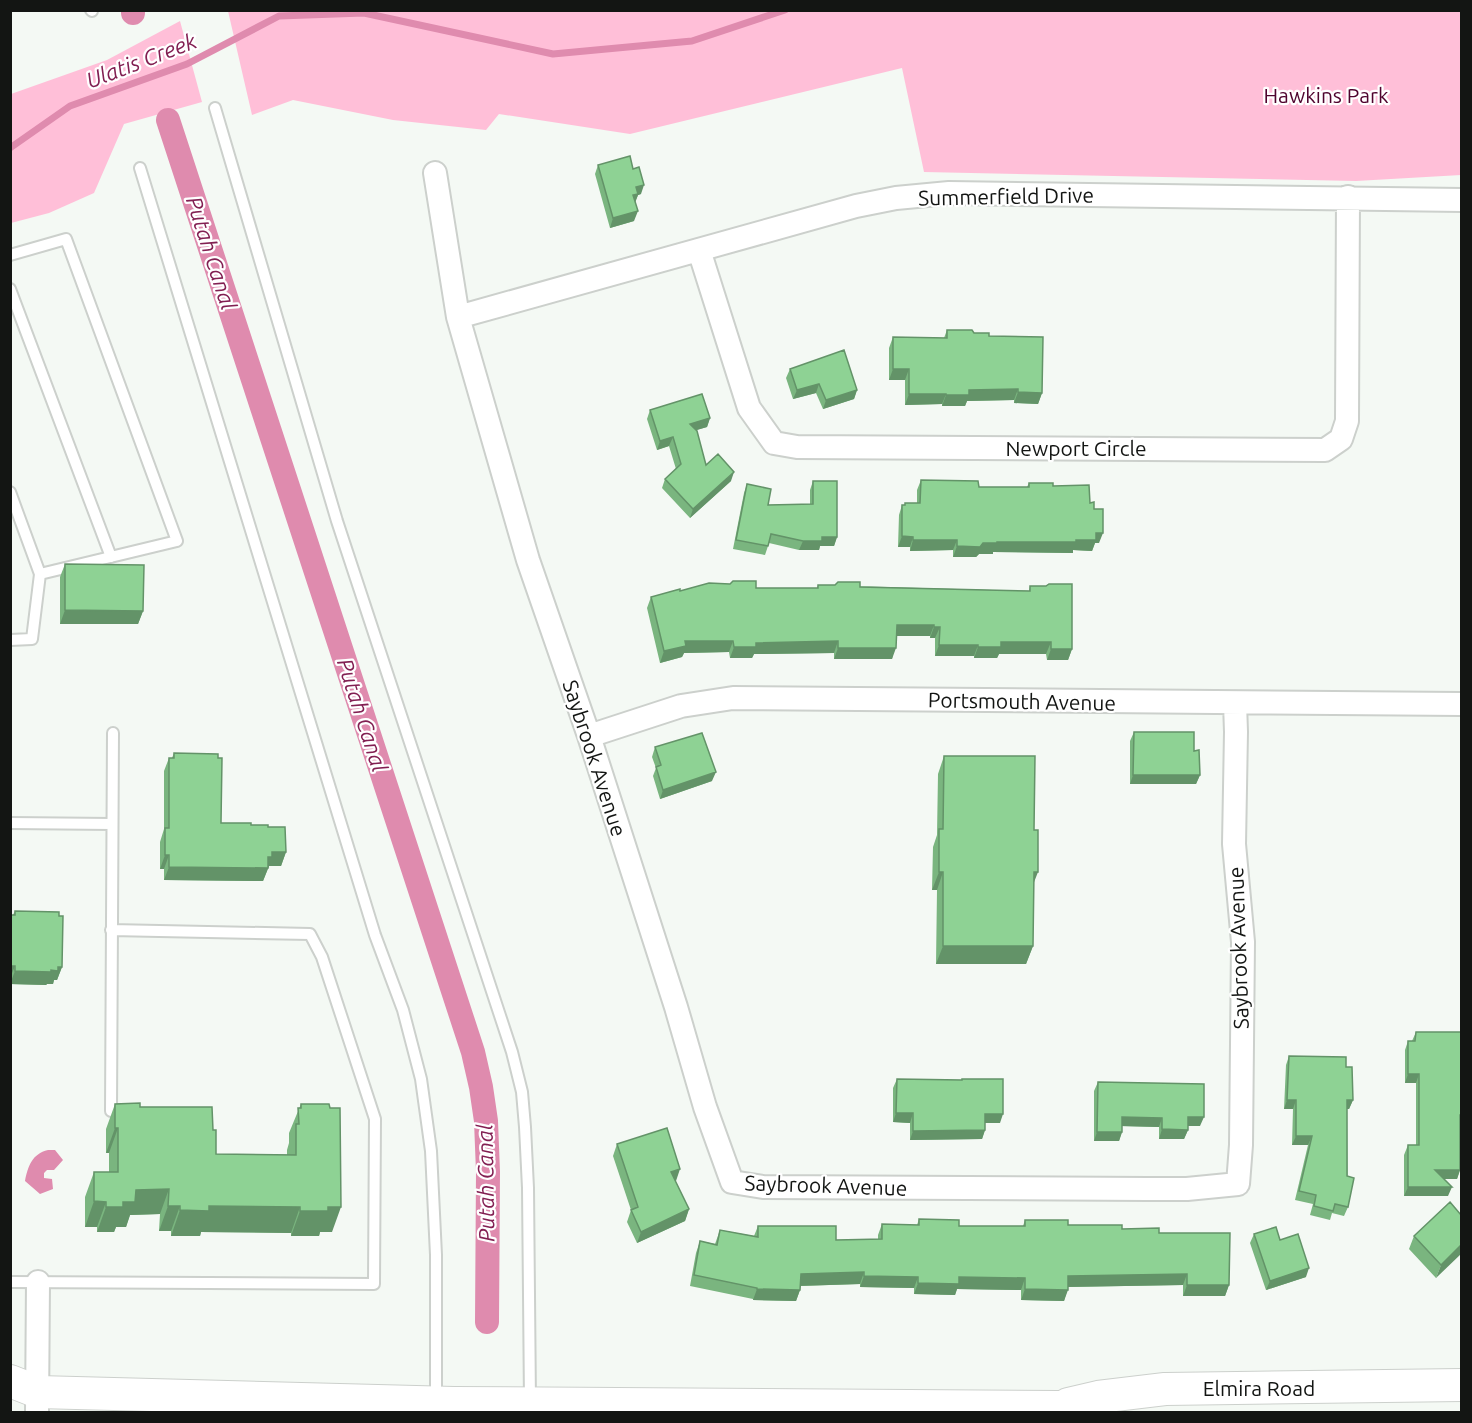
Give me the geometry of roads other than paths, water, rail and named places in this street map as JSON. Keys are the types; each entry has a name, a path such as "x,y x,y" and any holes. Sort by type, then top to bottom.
{"main road":[{"name":"Elmira Road","path":"24,1398 437,1407 994,1410 1058,1407 1098,1397 1165,1389 1461,1385"},
{"name":"Elmira Road","path":"1058,1407 1095,1413"}],"street":[{"name":"Saybrook Avenue","path":"435,173 458,317 528,560 589,736 676,1007 705,1107 732,1182 763,1187 1187,1189 1238,1184 1241,1145 1243,942 1234,844 1235,703"},
{"name":"Summerfield Drive","path":"458,317 856,206 896,198 948,193 1461,200"},
{"name":"Newport Circle","path":"699,250 749,408 774,443 797,447 1325,450 1341,439 1347,421 1348,197"},
{"name":"Portsmouth Avenue","path":"589,736 681,706 733,698 1461,704"},
{"path":"24,1398 38,1282"}],"lane":[{"path":"215,108 337,521 512,1052 522,1092 528,1188 530,1408"},
{"path":"140,168 371,924 404,1010 421,1079 432,1163 436,1255 437,1407"},
{"path":"10,255 66,239 177,541 40,574"},
{"path":"10,289 111,557"},
{"path":"10,492 40,574 32,639 10,640"},
{"path":"111,1111 113,734"},
{"path":"10,823 112,824"},
{"path":"10,1282 375,1284 375,1119 322,957 310,934 111,930"}],"waterway":[{"name":"Ulatis Creek","path":"10,148 70,106 187,64 279,16 364,13 553,54 692,41 785,10"},
{"name":"Putah Canal","path":"168,120 473,1052 486,1121 487,1322"}],"park label":[{"name":"Hawkins Park","path":"1326,95"}]}
